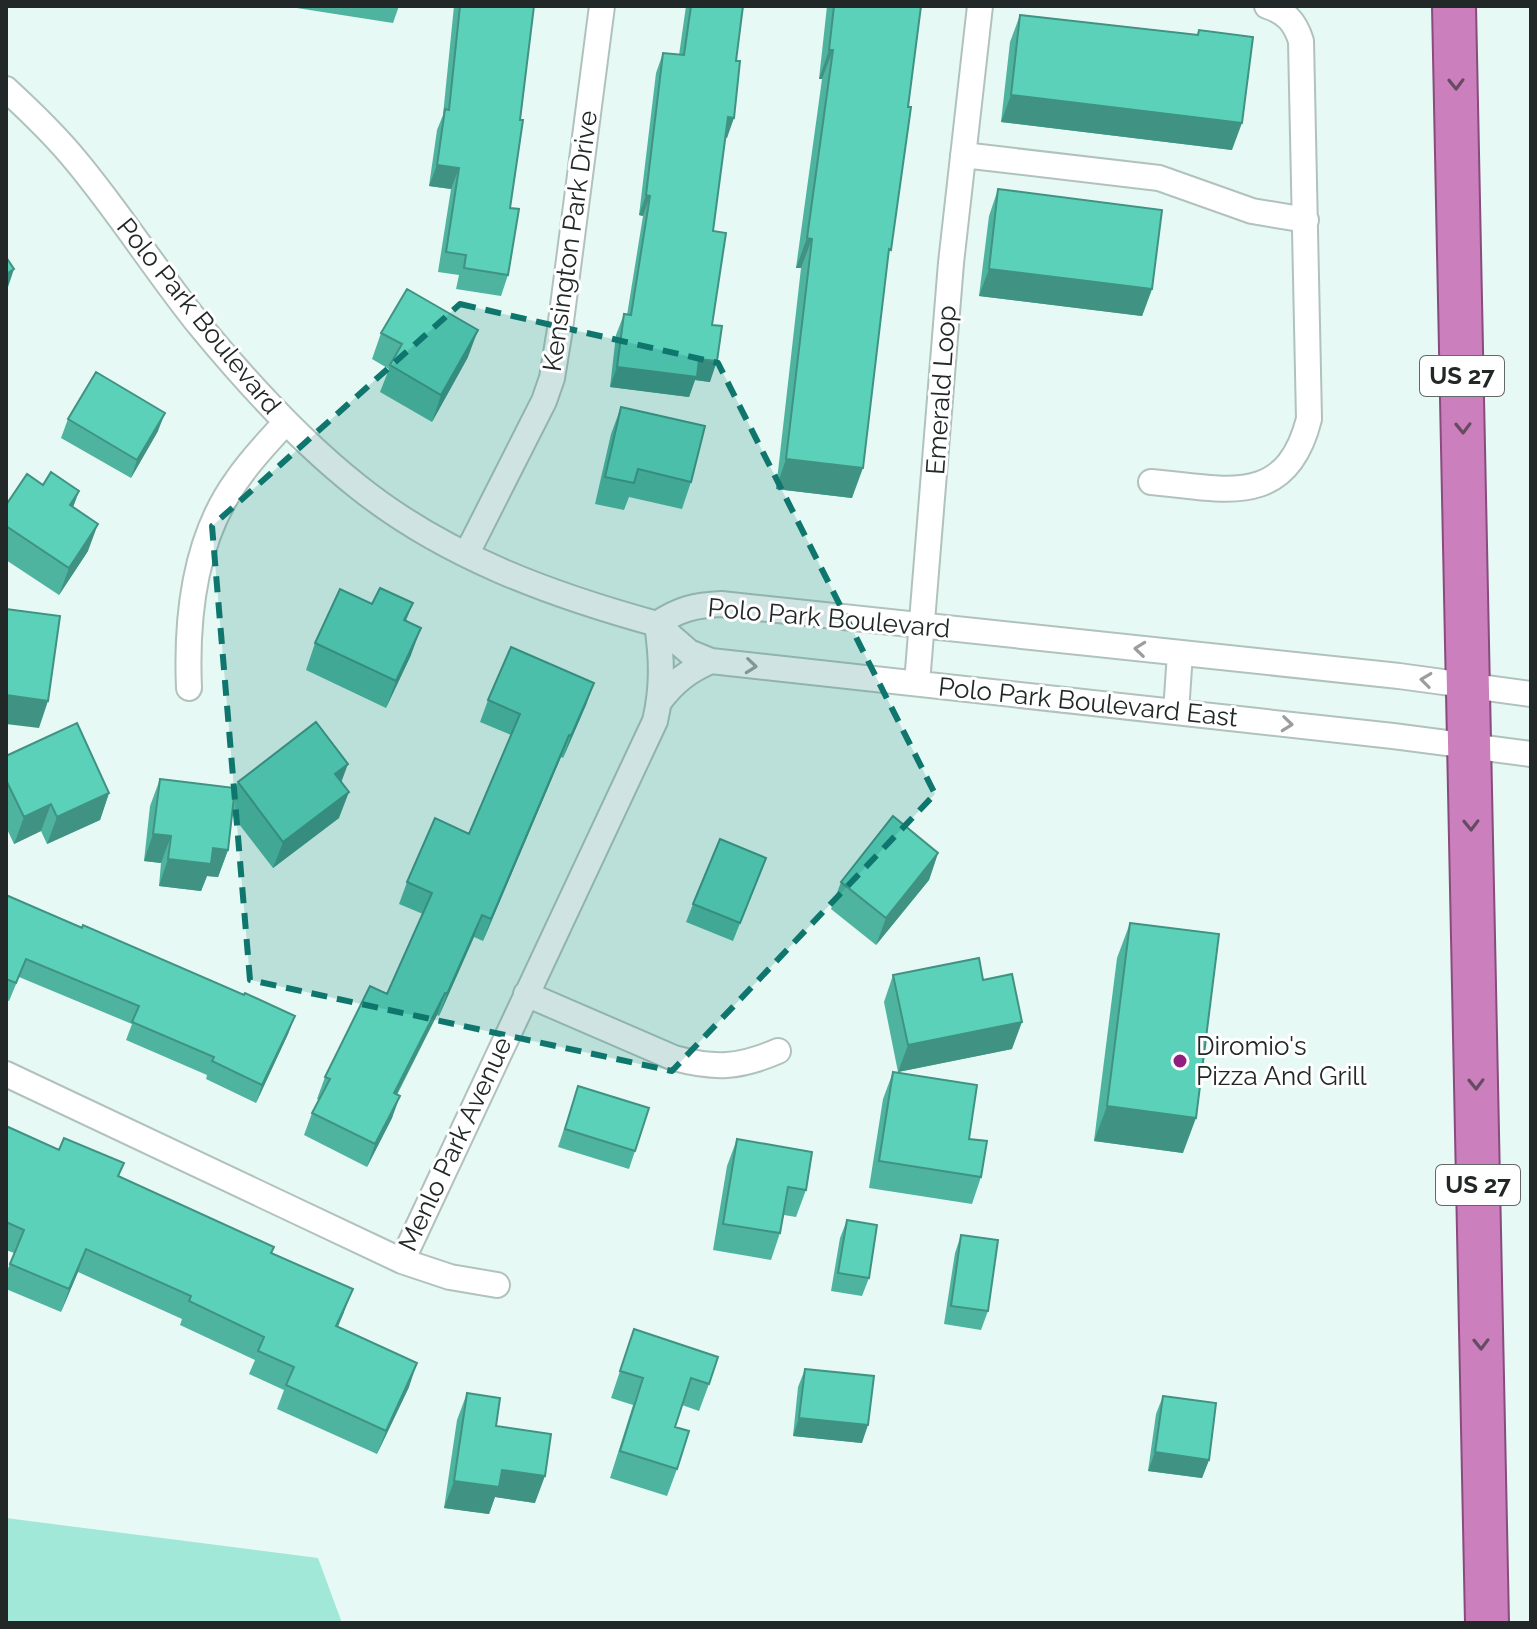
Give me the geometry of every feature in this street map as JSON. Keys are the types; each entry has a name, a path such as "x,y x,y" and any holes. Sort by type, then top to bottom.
{"highway":[{"name":"US 27","path":"1454,6 1487,1623"}],"street":[{"name":"Kensington Park Drive","path":"467,553 544,401 552,378 602,6"},
{"name":"Emerald Loop","path":"917,683 951,263 980,6"},
{"path":"1151,482 1238,490 1255,487 1281,472 1299,448 1309,419 1301,41 1288,16 1267,6"},
{"name":"Polo Park Boulevard","path":"6,89 78,163 201,326 285,423 358,487 429,534 512,576 556,594 657,624 676,611 697,605 721,604 1531,694"},
{"path":"963,155 1159,178 1252,211 1306,220"},
{"path":"189,688 189,628 197,576 208,535 235,481 285,423"},
{"name":"Polo Park Boulevard East","path":"657,624 689,652 711,661 1531,754"},
{"name":"Menlo Park Avenue","path":"6,1074 402,1261 655,721 663,662 657,624"},
{"path":"1176,712 1180,653"},
{"path":"659,702 673,683 711,661"},
{"path":"526,994 674,1058 700,1065 727,1067 754,1062 778,1051"},
{"path":"402,1261 450,1277 497,1285"}],"highlighted area":[{"path":"460,304 718,363 935,794 672,1071 250,980 212,526"}],"green space":[{"path":"6,1518 318,1558 342,1623 6,1623"}],"building":[{"path":"460,6 534,6 520,120 523,120 510,208 519,209 508,275 464,268 466,255 446,252 459,168 437,165 445,109 449,110"},
{"path":"691,6 743,6 736,61 740,61 734,118 728,117 713,231 726,233 712,325 722,326 717,361 699,359 697,377 617,367 624,314 631,315 650,196 646,195 663,53 684,55"},
{"path":"834,6 921,6 908,107 911,107 889,249 863,468 786,459 812,239 807,238 833,50 829,50"},
{"path":"1020,15 1198,35 1199,30 1253,37 1242,123 1011,95"},
{"path":"998,189 1162,210 1152,289 989,269"},
{"path":"6,257 14,269 6,274"},
{"path":"407,289 478,330 441,395 390,365 402,344 381,333"},
{"path":"96,372 165,413 137,460 68,419"},
{"path":"621,407 705,426 691,482 638,469 634,483 605,477"},
{"path":"51,472 79,491 70,505 98,524 69,568 6,526 6,505 27,474 43,485"},
{"path":"380,588 413,603 404,620 421,628 396,681 315,643 340,589 372,604"},
{"path":"6,609 60,616 48,701 6,695"},
{"path":"511,647 594,683 491,919 482,915 447,994 394,1093 400,1096 375,1144 312,1113 330,1079 325,1077 370,986 387,994 432,893 407,882 435,818 469,834 520,714 488,700"},
{"path":"316,722 348,764 335,774 349,792 283,842 238,782"},
{"path":"77,723 109,793 57,817 51,804 24,817 6,780 6,756"},
{"path":"160,779 235,788 228,850 213,848 211,864 168,859 171,836 153,834"},
{"path":"893,816 938,853 886,918 841,882"},
{"path":"720,839 766,858 740,923 693,904"},
{"path":"6,895 295,1016 262,1085 212,1061 214,1057 132,1022 139,1006 26,959 16,983 6,979"},
{"path":"1130,923 1219,934 1196,1118 1107,1106"},
{"path":"979,958 983,980 1012,974 1022,1022 908,1045 893,975"},
{"path":"893,1072 977,1085 969,1139 987,1141 981,1177 879,1161"},
{"path":"578,1086 649,1108 635,1151 565,1129"},
{"path":"6,1126 59,1150 64,1138 124,1163 118,1176 274,1247 271,1253 353,1289 336,1326 417,1363 386,1431 286,1385 294,1367 258,1351 264,1337 189,1301 191,1296 86,1249 69,1289 10,1264 24,1230 6,1222"},
{"path":"737,1139 812,1152 806,1190 788,1187 780,1233 723,1224"},
{"path":"847,1220 877,1225 869,1278 838,1273"},
{"path":"961,1235 998,1240 988,1311 951,1306"},
{"path":"634,1329 718,1357 709,1384 691,1378 675,1427 689,1431 677,1469 620,1451 643,1378 620,1371"},
{"path":"805,1369 874,1376 868,1425 799,1418"},
{"path":"467,1393 500,1398 496,1426 551,1434 545,1476 502,1470 499,1487 454,1481"},
{"path":"1163,1396 1216,1403 1209,1460 1155,1452"}],"place":[{"name":"Diromio's Pizza And Grill","path":"1180,1061"}]}
